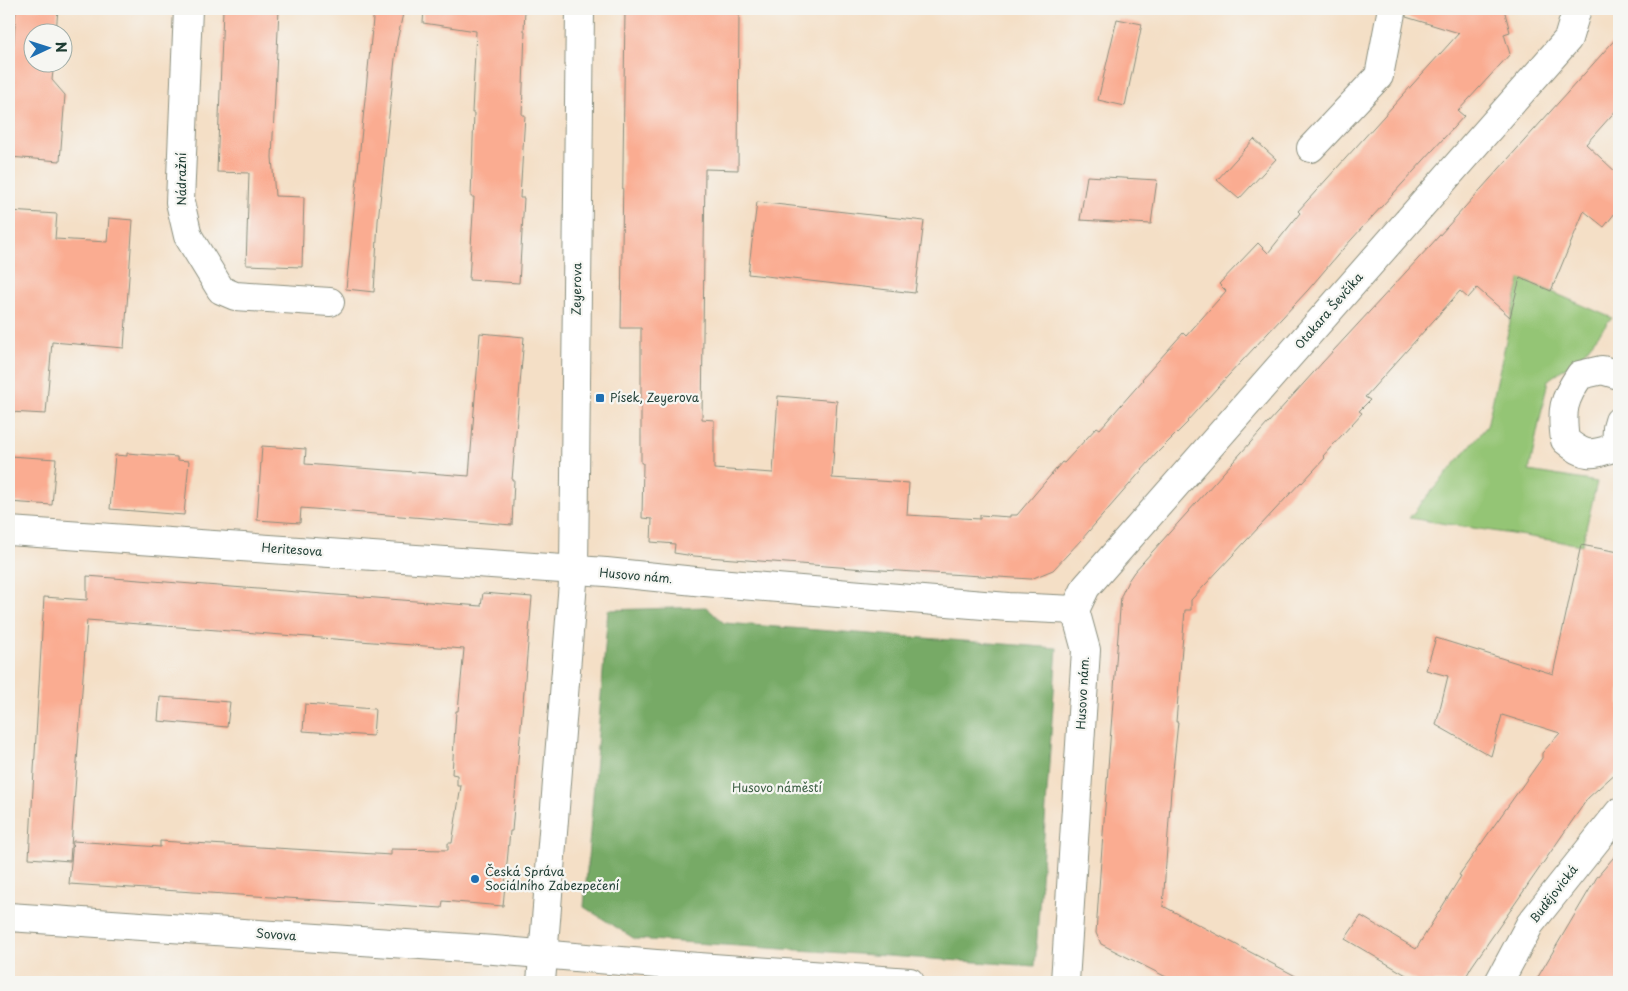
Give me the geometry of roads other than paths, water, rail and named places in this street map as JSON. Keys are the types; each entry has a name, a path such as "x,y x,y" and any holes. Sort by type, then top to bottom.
{"street":[{"name":"Nádražní","path":"188,9 180,202 188,236 221,290 235,296 330,302"},
{"name":"Zeyerova","path":"574,570 580,9"},
{"name":"Otakara Ševčíka","path":"1075,610 1086,587 1092,580 1568,39 1577,9"},
{"path":"1311,148 1379,76 1391,13"},
{"path":"1618,439 1593,455 1577,450 1565,440 1562,419 1567,394 1580,374 1602,370 1619,375"},
{"name":"Heritesova","path":"9,531 574,570"},
{"name":"Husovo nám.","path":"574,570 988,605 1075,610 1086,650 1065,982"},
{"path":"541,982 574,570"},
{"name":"Budějovická","path":"1499,982 1530,924 1619,812"},
{"name":"Sovova","path":"9,917 544,954"},
{"path":"544,954 910,982"}],"place":[{"name":"Písek, Zeyerova","path":"600,398"},
{"name":"Česká Správa Sociálního Zabezpečení","path":"475,879"}],"park label":[{"name":"Husovo náměstí","path":"777,788"}]}
